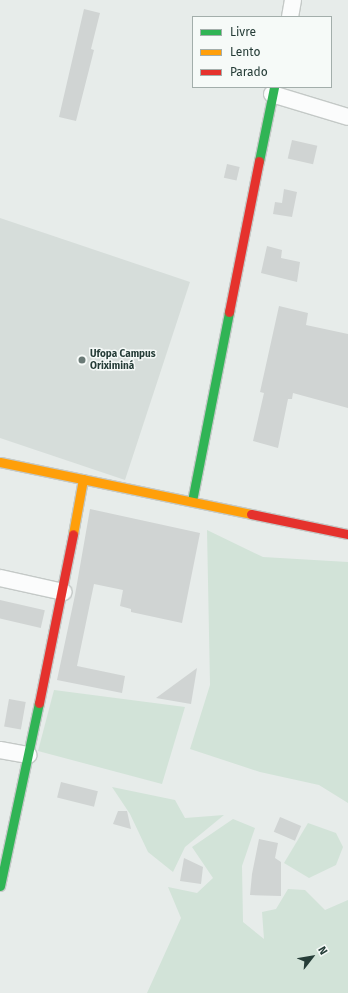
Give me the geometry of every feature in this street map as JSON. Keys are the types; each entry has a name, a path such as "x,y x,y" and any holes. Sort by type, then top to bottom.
{"street":[{"path":"290,16 294,0"},
{"path":"192,501 273,91 348,117"},
{"path":"0,462 348,534"},
{"path":"0,886 63,592 83,479"},
{"path":"0,578 63,592"},
{"path":"0,750 29,755"}],"shaded area":[{"name":"Ufopa Campus Oriximiná","path":"0,218 190,282 125,480 0,438"}],"green space":[{"path":"207,530 263,557 348,562 348,803 319,785 260,772 190,749 210,685"},
{"path":"54,690 185,707 162,784 38,751"},
{"path":"112,787 175,800 185,818 224,815 185,847 173,872 148,852 130,814"},
{"path":"233,819 255,828 242,866 243,922 264,939 262,912 276,909 288,889 305,890 325,910 348,900 348,993 147,993 181,918 168,887 197,893 213,878 192,847"},
{"path":"308,823 336,833 343,847 336,865 309,878 284,863"}],"building":[{"path":"84,9 100,13 91,49 94,50 76,121 59,117"},
{"path":"292,140 317,146 313,164 288,159"},
{"path":"227,164 240,167 237,181 224,178"},
{"path":"284,189 297,192 292,217 273,214 275,202 282,203"},
{"path":"267,246 282,250 281,258 300,262 297,282 261,273"},
{"path":"279,306 308,313 306,325 348,334 348,408 293,393 292,399 288,399 278,448 253,441 264,393 260,392"},
{"path":"90,509 200,533 182,623 131,612 131,609 120,606 123,590 94,584 77,666 125,676 122,693 57,680 75,595"},
{"path":"0,600 45,610 41,628 0,618"},
{"path":"197,668 191,704 156,698"},
{"path":"9,699 26,702 21,730 4,727"},
{"path":"61,782 98,791 94,807 57,798"},
{"path":"118,811 127,811 131,829 113,824"},
{"path":"280,817 301,826 295,841 274,832"},
{"path":"259,839 278,843 275,858 281,862 281,896 250,895 252,874"},
{"path":"184,858 203,867 201,884 180,881"}],"traffic: fast":[{"path":"259,161 274,88"},
{"path":"192,501 229,312"},
{"path":"0,886 39,703"}],"traffic: slow":[{"path":"0,462 251,514"},
{"path":"73,534 83,479"}],"traffic: jam":[{"path":"229,312 259,161"},
{"path":"251,514 348,534"},
{"path":"39,703 73,534"}],"place":[{"name":"Ufopa Campus Oriximiná","path":"82,360"}]}
